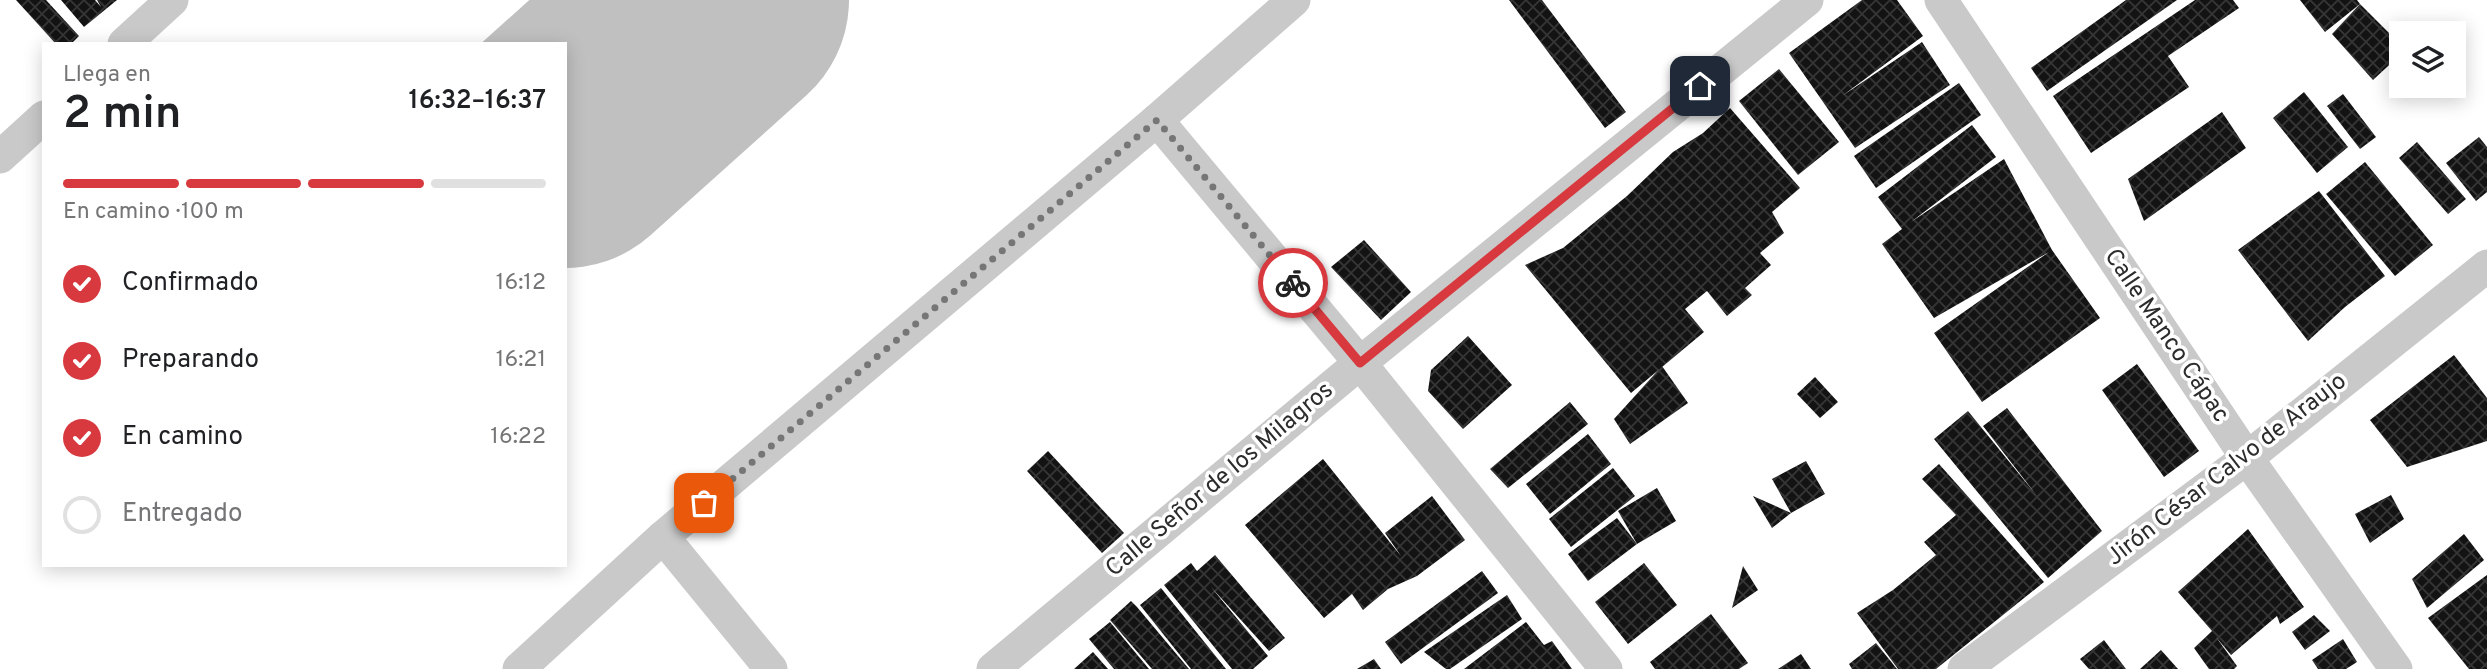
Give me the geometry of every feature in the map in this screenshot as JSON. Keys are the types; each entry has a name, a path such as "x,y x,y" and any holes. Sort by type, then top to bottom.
{"street":[{"path":"126,42 172,0"},
{"path":"519,669 663,537 1157,120 1294,0"},
{"name":"Calle Señor de los Milagros","path":"993,669 1360,363 1807,0"},
{"name":"Calle Manco Cápac","path":"1941,0 2247,458 2396,669"},
{"path":"0,157 42,119"},
{"path":"1157,120 1360,363 1606,669"},
{"name":"Jirón César Calvo de Araujo","path":"1964,669 2247,458 2487,266"},
{"path":"663,537 771,669"}],"building":[{"path":"16,0 46,0 79,36 73,42 54,42"},
{"path":"61,0 95,0 101,7 97,0 117,0 84,27"},
{"path":"1509,0 1542,0 1626,112 1605,128"},
{"path":"1862,0 1897,0 1923,36 1842,96 1922,42 1950,85 1855,148 1789,53"},
{"path":"2126,0 2177,0 2047,91 2031,68"},
{"path":"2195,0 2233,0 2239,8 2168,56 2189,87 2091,153 2053,96"},
{"path":"2300,0 2357,0 2360,4 2325,32"},
{"path":"2360,4 2389,33 2389,65 2373,80 2332,34"},
{"path":"1779,69 1839,142 1798,175 1739,101"},
{"path":"1959,83 1981,115 1876,188 1854,156"},
{"path":"2304,92 2348,147 2317,173 2273,118"},
{"path":"2343,94 2376,137 2360,149 2327,106"},
{"path":"1730,108 1800,188 1772,212 1784,233 1760,253 1771,265 1745,288 1752,295 1727,316 1707,291 1685,309 1704,332 1631,393 1525,265 1563,248 1627,196 1673,152 1703,133"},
{"path":"2222,112 2246,148 2144,221 2128,179"},
{"path":"1972,125 1996,157 1911,222 2004,159 2052,250 2100,318 1982,402 1934,333 2049,252 1934,318 1882,244 1902,229 1878,197"},
{"path":"2479,137 2487,147 2487,192 2476,201 2446,163"},
{"path":"2417,142 2466,199 2448,214 2399,158"},
{"path":"2365,162 2433,245 2395,276 2326,194"},
{"path":"2319,191 2385,276 2345,307 2308,341 2238,250"},
{"path":"1364,240 1411,292 1381,320 1331,267"},
{"path":"1468,336 1512,385 1463,429 1428,391 1431,370"},
{"path":"2454,355 2487,398 2487,441 2407,467 2370,420"},
{"path":"2137,364 2199,451 2164,477 2102,390"},
{"path":"1662,366 1688,403 1630,444 1614,419"},
{"path":"1815,377 1838,402 1820,418 1797,394"},
{"path":"1570,402 1588,424 1508,488 1490,469"},
{"path":"2007,408 2102,531 2048,578 1934,439 1968,411 2037,496 1983,426"},
{"path":"1588,434 1611,464 1550,514 1526,484"},
{"path":"1048,451 1124,533 1102,553 1027,471"},
{"path":"1323,459 1401,556 1385,533 1432,496 1465,540 1417,576 1388,589 1363,610 1352,594 1324,618 1245,525"},
{"path":"1806,461 1825,494 1791,513 1772,479"},
{"path":"1939,464 2044,582 1936,669 1898,669 1857,613 1893,590 1936,555 1924,542 1956,515 1922,479"},
{"path":"1613,468 1635,496 1571,547 1549,519"},
{"path":"1657,488 1676,521 1637,544 1618,511"},
{"path":"2391,495 2404,519 2370,543 2355,514"},
{"path":"1753,496 1791,513 1772,528"},
{"path":"1617,518 1637,544 1588,581 1568,554"},
{"path":"2248,529 2304,607 2280,624 2277,616 2231,655 2216,637 2237,666 2234,669 2209,669 2194,648 2212,631 2178,592"},
{"path":"2464,534 2484,560 2427,608 2412,579"},
{"path":"1215,555 1285,638 1269,651 1211,587 1268,656 1253,669 1232,669 1164,585 1191,563 1197,571"},
{"path":"1644,563 1677,605 1628,644 1595,602"},
{"path":"1743,566 1758,590 1732,608"},
{"path":"1482,571 1498,593 1401,664 1385,642"},
{"path":"2487,575 2487,669 2469,669 2428,618"},
{"path":"1161,588 1226,669 1191,669 1140,605"},
{"path":"1507,595 1522,619 1450,669 1446,669 1424,652"},
{"path":"1131,601 1189,669 1152,669 1110,620"},
{"path":"1711,614 1748,663 1739,669 1655,669 1650,662"},
{"path":"2314,615 2330,631 2305,650 2292,632"},
{"path":"1110,622 1149,669 1114,669 1089,639"},
{"path":"1526,622 1544,645 1552,641 1572,669 1464,669"},
{"path":"2343,639 2357,662 2346,669 2318,669 2312,660"},
{"path":"2104,640 2126,669 2089,669 2080,659"},
{"path":"1876,643 1897,669 1852,669 1849,664"},
{"path":"2161,650 2178,669 2140,669"},
{"path":"1093,652 1108,669 1074,669"},
{"path":"1801,654 1811,669 1778,669"},
{"path":"1374,659 1381,669 1357,669"}],"runway":[{"path":"567,138 721,0"}],"way so far":[{"path":"704,503 1157,120 1293,283"}],"route":[{"path":"1293,283 1360,363 1700,86"}]}
